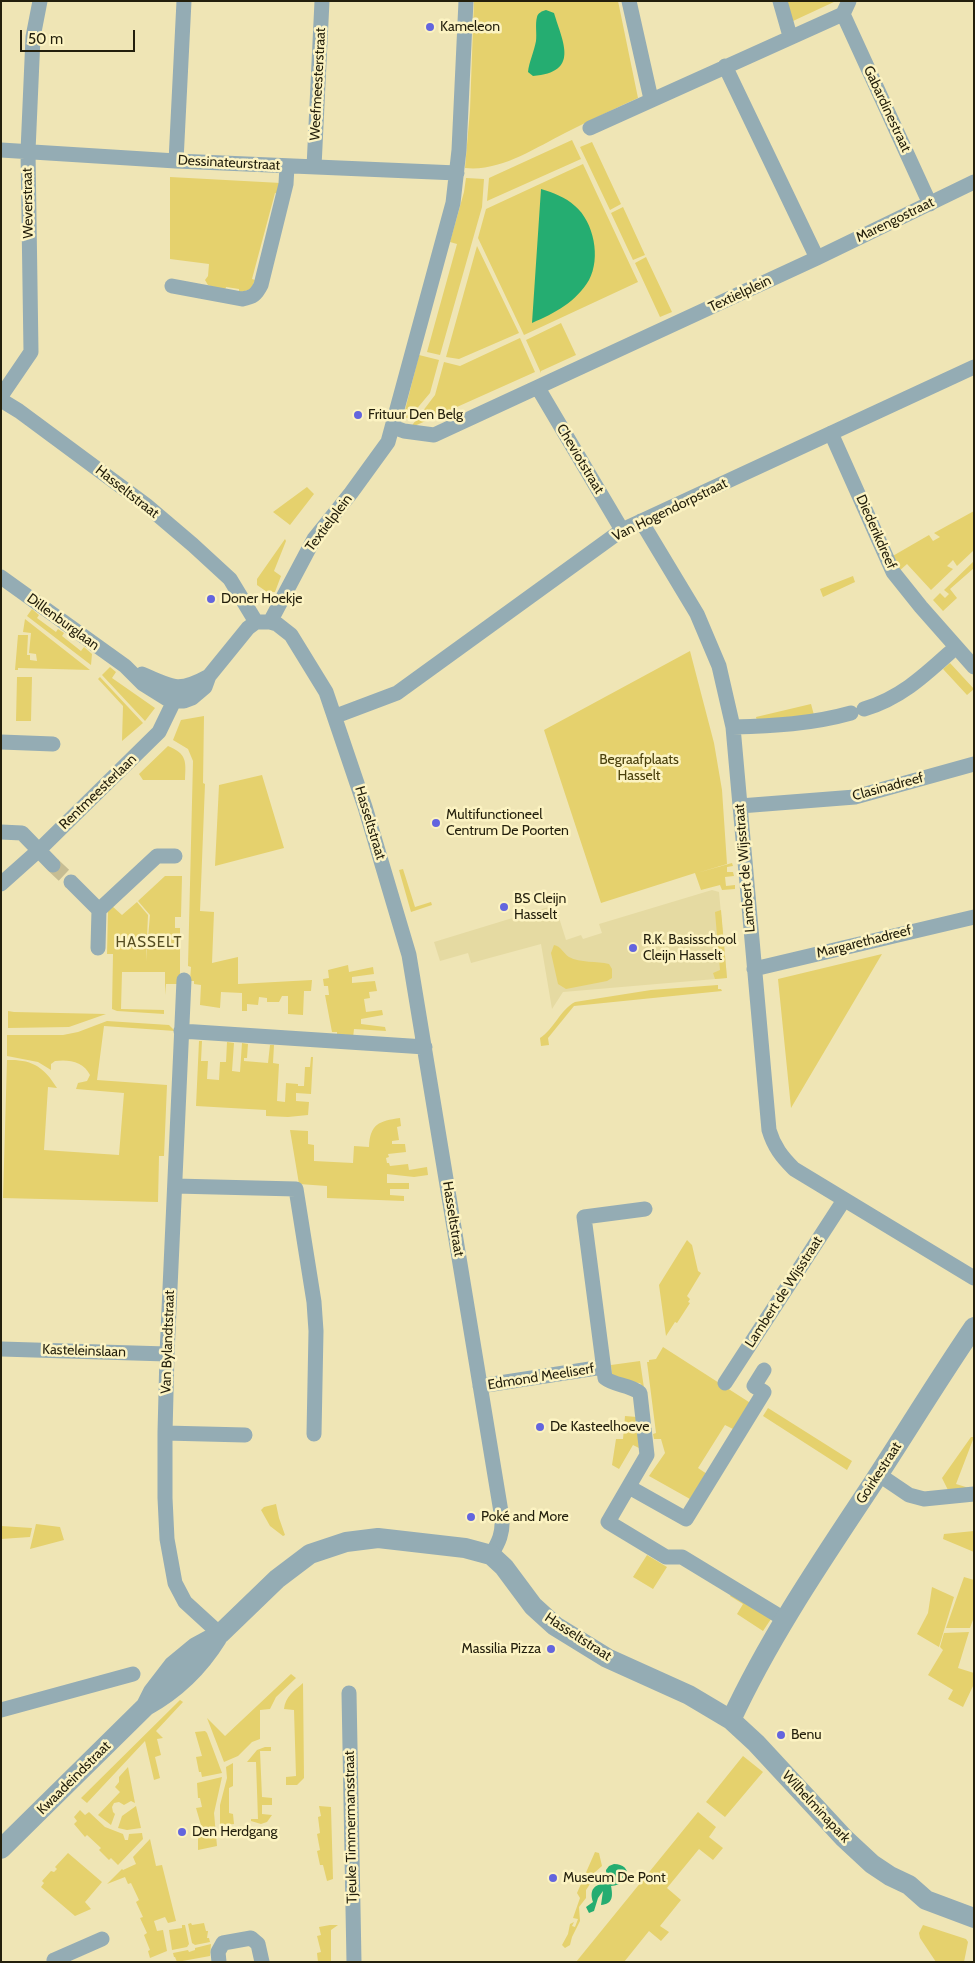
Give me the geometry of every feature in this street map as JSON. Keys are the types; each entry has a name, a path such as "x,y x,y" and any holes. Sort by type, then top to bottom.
{"street":[{"name":"Weverstraat","path":"1,396 30,352 28,151 33,37 40,1"},
{"path":"176,161 184,1"},
{"name":"Weefmeesterstraat","path":"314,167 322,1"},
{"name":"Textielplein","path":"176,694 184,701 192,698 204,687 209,676 248,628 264,622 314,539 351,493 388,442 453,203 457,173 466,1"},
{"path":"629,1 651,99"},
{"path":"780,1 790,36"},
{"path":"590,128 790,36 846,8"},
{"name":"Gabardinestraat","path":"846,8 930,204"},
{"path":"725,66 817,258"},
{"name":"Dessinateurstraat","path":"1,150 176,161 457,173"},
{"path":"172,286 242,298 251,297 257,293 286,184 287,166"},
{"name":"Marengostraat","path":"817,258 974,182"},
{"name":"Textielplein","path":"393,427 404,432 434,435 817,258"},
{"name":"Van Hogendorpstraat","path":"336,716 397,693 622,530 974,367"},
{"name":"Cheviotstraat","path":"538,388 622,530"},
{"name":"Hasseltstraat","path":"1,400 19,411 146,505 193,545 230,579 264,622 277,624 291,635 318,677 336,716 409,955 503,1530 500,1541 491,1555 504,1567 533,1606 555,1626 607,1658 689,1695 732,1720"},
{"name":"Diederikdreef","path":"831,433 893,572 974,667"},
{"name":"Lambert de Wijsstraat","path":"641,521 697,614 719,666 733,727 769,1130 772,1140 780,1155 794,1169 974,1278"},
{"name":"Dillenburglaan","path":"1,577 125,666 144,684 167,699 176,694"},
{"path":"733,727 778,726 828,720 874,706 912,686 956,647"},
{"name":"Rentmeesterlaan","path":"1,884 39,850 160,732 176,694"},
{"path":"1,742 53,744"},
{"name":"Clasinadreef","path":"740,806 855,797 974,764"},
{"path":"1,832 22,833 53,864"},
{"path":"98,948 100,910 157,856 175,856"},
{"path":"71,882 100,910"},
{"name":"Margarethadreef","path":"754,969 974,917"},
{"name":"Van Bylandtstraat","path":"184,980 164,1433 167,1531 175,1582 185,1602 220,1634"},
{"path":"181,1031 425,1047"},
{"path":"175,1186 296,1189 315,1312 314,1434"},
{"name":"Lambert de Wijsstraat","path":"725,1383 844,1200"},
{"path":"603,1367 584,1217 645,1209"},
{"name":"Goirkestraat","path":"732,1720 749,1681 784,1619 974,1327"},
{"name":"Kasteleinslaan","path":"1,1349 167,1354"},
{"name":"Edmond Meeliserf","path":"480,1386 603,1367 605,1378 610,1382 632,1387 640,1393 647,1455 608,1522 666,1557 682,1557 784,1619"},
{"path":"629,1487 686,1519 764,1392 754,1386 764,1370"},
{"path":"164,1433 245,1435"},
{"path":"878,1474 909,1495 924,1499 974,1494"},
{"name":"Kwaadeindstraat","path":"1,1849 146,1706 162,1697 183,1679 206,1656 220,1634 277,1580 293,1568 314,1565 406,1542 465,1548 491,1555"},
{"path":"1,1710 133,1674"},
{"name":"Tjeuke Timmermansstraat","path":"349,1693 354,1962"},
{"name":"Wilhelminapark","path":"732,1720 858,1852 890,1876 909,1886 926,1900 974,1918"},
{"name":"Wilhelminapark","path":"909,1886 929,1890 974,1905"},
{"path":"219,1962 218,1952 223,1944 251,1938 258,1944 262,1962"},
{"path":"55,1962 54,1960 102,1939"}],"shaded area":[{"path":"546,10 554,13 564,45 563,62 557,69 533,76 528,72 536,41 536,20 539,13"},
{"path":"541,189 563,198 582,213 594,241 595,261 589,280 578,295 557,311 532,323"},
{"name":"R.K. Basisschool Cleijn Hasselt","path":"712,890 719,892 727,978 563,992 552,1009 541,944 471,963 468,953 440,961 434,942 555,905 566,940 581,935 583,939 602,933 599,924"},
{"path":"614,1864 624,1867 627,1871 626,1879 618,1885 611,1886 610,1901 601,1905 603,1891 598,1898 594,1911 589,1913 586,1907 593,1902 592,1891 596,1886 607,1883 606,1870"}],"green space":[{"path":"474,1 618,1 638,98 517,158 491,166 465,168 470,110"},
{"path":"785,1 836,1 793,21"},
{"path":"572,140 581,159 487,201 489,178"},
{"path":"592,142 621,204 610,210 580,147"},
{"path":"583,164 638,282 524,335 478,238 486,209"},
{"path":"170,177 281,183 278,194 275,193 252,279 255,280 251,289 239,293 239,289 226,287 225,291 208,285 205,280 208,276 209,264 170,259"},
{"path":"466,178 484,179 482,207 440,355 427,352 457,244 450,242"},
{"path":"623,207 645,255 633,260 611,213"},
{"path":"477,246 519,333 459,359 446,357"},
{"path":"646,257 672,312 660,317 635,263"},
{"path":"561,323 576,355 541,371 541,373 526,340"},
{"path":"520,338 535,372 410,428 435,395 444,362 460,366"},
{"path":"419,355 439,360 430,393 409,418 403,418"},
{"path":"307,487 314,494 290,525 273,512"},
{"path":"974,511 974,550 957,566 953,560 947,566 953,569 931,590 907,564 898,572 891,557 929,535 933,541 940,537 934,533"},
{"path":"285,539 286,541 274,571 281,576 275,592 267,592 257,585 257,579"},
{"path":"974,561 974,568 950,589 957,598 943,611 933,600 940,593 945,598 949,594 944,590"},
{"path":"853,576 855,582 823,597 820,589"},
{"path":"32,609 39,615 37,618 56,632 58,629 64,633 62,636 81,651 84,647 92,654 91,665 27,616"},
{"path":"25,619 90,670 18,668 18,670 15,670 18,635 28,635 27,655 30,655 30,660 37,661 36,654 29,653 31,633 23,632"},
{"name":"Begraafplaats Hasselt","path":"690,651 714,743 722,790 727,864 697,873 732,863 733,866 727,867 727,872 733,872 734,876 725,877 726,886 735,885 735,889 722,890 720,885 701,890 695,873 601,903 544,730"},
{"path":"950,663 974,689 967,695 943,669"},
{"path":"110,667 116,672 112,678 155,708 145,721 102,675"},
{"path":"17,677 32,677 31,721 16,721"},
{"path":"100,677 143,723 122,741 123,706 98,679"},
{"path":"811,704 814,715 757,721 756,717"},
{"path":"204,716 203,783 205,784 200,911 214,912 212,963 238,957 238,984 312,980 311,991 304,991 303,1015 288,1014 288,996 282,996 279,1002 267,1002 267,998 259,997 258,1005 247,1004 247,1011 242,1011 242,993 221,992 220,1008 200,1005 201,985 190,981 191,967 188,966 193,761 188,749 173,740 181,720"},
{"path":"168,746 179,752 184,759 185,780 143,780 139,774"},
{"path":"262,775 284,848 215,866 219,785"},
{"path":"403,869 415,907 431,902 432,905 411,912 399,870"},
{"path":"165,876 182,876 181,917 175,917 175,928 180,928 180,984 166,984 165,995 165,972 122,972 121,1009 164,1010 164,1014 117,1011 112,1009 113,954 107,954 108,910 112,906 122,915 137,902 148,915 146,961 150,915 138,901"},
{"path":"721,910 727,978 715,979 713,973 720,970 715,912"},
{"path":"554,945 573,959 609,964 612,969 612,978 607,981 566,989 558,984 551,953"},
{"path":"882,954 791,1108 778,979"},
{"path":"348,965 349,972 373,967 374,974 352,977 352,983 375,981 377,991 369,992 370,998 364,999 366,1012 382,1010 383,1015 361,1019 361,1024 385,1027 386,1031 354,1029 353,1038 337,1036 337,1032 332,1032 325,995 329,995 328,986 324,986 323,979 329,978 328,970"},
{"path":"718,985 718,989 722,991 574,1006 548,1038 549,1045 541,1046 540,1038 565,1010 575,1002 651,990"},
{"path":"8,1011 106,1014 69,1027 8,1028"},
{"path":"107,1021 169,1025 175,1031 104,1026 97,1080 167,1085 164,1156 159,1156 158,1202 3,1198 7,1060 24,1061 36,1066 47,1075 57,1088 48,1087 44,1150 119,1155 124,1093 76,1089 78,1083 87,1081 90,1075 84,1067 76,1062 55,1061 51,1064 51,1070 38,1062 7,1056 7,1035 63,1035 78,1032"},
{"path":"199,1041 202,1041 201,1061 208,1061 207,1079 219,1080 220,1062 226,1062 227,1042 234,1043 232,1071 240,1072 242,1043 248,1044 247,1058 244,1058 244,1061 268,1063 270,1045 274,1045 273,1063 279,1064 277,1101 285,1102 286,1083 304,1086 305,1067 310,1067 311,1057 313,1057 311,1094 296,1093 296,1101 309,1102 308,1115 288,1117 266,1116 266,1110 196,1106"},
{"path":"400,1118 401,1126 397,1127 399,1140 392,1141 392,1144 405,1144 406,1152 388,1154 389,1157 386,1158 387,1163 390,1166 408,1164 409,1170 427,1167 428,1175 414,1177 387,1174 387,1183 409,1183 409,1189 390,1189 390,1195 404,1196 404,1201 327,1198 327,1186 299,1184 290,1130 308,1131 308,1144 314,1145 314,1161 353,1163 354,1146 369,1147 371,1133 377,1125 381,1122"},
{"path":"687,1240 692,1245 698,1271 701,1273 687,1296 690,1299 688,1302 690,1303 666,1336 659,1285"},
{"path":"663,1347 752,1404 735,1430 725,1425 698,1468 707,1474 690,1499 649,1476 665,1453 661,1439 654,1439 653,1434 656,1433 647,1362 656,1359"},
{"path":"640,1361 644,1388 640,1383 618,1381 612,1376 611,1365"},
{"path":"768,1408 852,1461 847,1470 763,1416"},
{"path":"625,1416 637,1417 639,1448 633,1445 619,1469 612,1465 616,1439 623,1439"},
{"path":"971,1437 974,1437 956,1484 969,1488 948,1490 942,1478"},
{"path":"276,1504 285,1535 283,1536 270,1526 261,1510 264,1507"},
{"path":"36,1524 60,1527 64,1540 30,1549"},
{"path":"1,1526 32,1528 30,1537 1,1539"},
{"path":"974,1531 974,1552 943,1539 944,1534"},
{"path":"647,1555 667,1567 653,1589 633,1577"},
{"path":"964,1577 974,1580 974,1617 970,1628 946,1628"},
{"path":"932,1587 954,1597 939,1647 917,1634 928,1613"},
{"path":"731,1594 771,1619 763,1631 737,1614 743,1604 730,1596"},
{"path":"969,1632 958,1668 974,1673 974,1684 963,1707 948,1699 953,1690 928,1675 943,1650 940,1647 944,1633"},
{"path":"291,1674 296,1678 276,1697 270,1709 260,1710 260,1739 252,1742 238,1756 224,1762 207,1718 225,1736"},
{"path":"303,1683 304,1778 297,1785 286,1785 286,1777 296,1776 294,1710 284,1709 288,1698"},
{"path":"180,1700 183,1702 156,1731 163,1738 157,1739 161,1755 155,1757 160,1778 154,1780 145,1741 87,1803 81,1798"},
{"path":"205,1731 222,1773 202,1777 196,1757 202,1756 195,1732"},
{"path":"271,1747 271,1751 260,1751 262,1797 272,1798 272,1805 262,1805 262,1814 272,1815 267,1822 261,1824 251,1821 251,1819 258,1819 256,1762 247,1762 257,1750"},
{"path":"743,1756 763,1772 725,1817 706,1802"},
{"path":"233,1763 233,1786 229,1788 229,1813 233,1814 234,1824 220,1825 220,1805 227,1778 226,1767"},
{"path":"128,1767 135,1803 131,1801 124,1805 119,1802 114,1803 112,1807 115,1814 111,1825 98,1815 120,1792 115,1787 119,1782 119,1777"},
{"path":"222,1777 214,1813 217,1846 198,1850 198,1835 203,1832 196,1808 202,1807 200,1798 198,1798 197,1783"},
{"path":"136,1806 141,1828 127,1830 118,1828 122,1816"},
{"path":"319,1806 331,1807 333,1879 327,1881 323,1865 320,1865 317,1851 320,1850 317,1834 320,1833 318,1817 321,1816"},
{"path":"80,1810 85,1815 89,1812 105,1827 123,1834 125,1840 128,1840 129,1834 142,1833 143,1839 118,1865 111,1858 109,1860 99,1850 101,1848 87,1835 85,1837 74,1824 77,1821 74,1817"},
{"path":"698,1812 716,1827 709,1837 723,1848 713,1860 699,1849 667,1888 681,1900 660,1926 669,1932 661,1941 649,1931 624,1962 576,1962"},
{"path":"150,1839 156,1866 162,1865 176,1921 168,1923 165,1917 154,1921 157,1931 163,1930 167,1951 150,1958 148,1951 150,1950 144,1935 147,1933 140,1918 143,1917 136,1902 139,1900 131,1883 128,1884 125,1877 107,1884 122,1869 136,1864 133,1857"},
{"path":"595,1852 599,1853 602,1866 594,1873 592,1881 586,1890 586,1898 579,1907 580,1921 570,1945 565,1948 562,1945 568,1934 570,1924 574,1922 572,1926 575,1927 578,1919 573,1918 580,1898 577,1893"},
{"path":"68,1853 102,1882 85,1902 91,1909 75,1916 41,1887 44,1883 42,1881 51,1871 54,1872 57,1869 55,1867"},
{"path":"191,1923 192,1925 204,1923 206,1931 208,1931 207,1938 209,1938 210,1942 195,1945 192,1943 188,1924"},
{"path":"182,1925 185,1925 189,1944 187,1947 172,1950 169,1930 182,1928"},
{"path":"338,1925 331,1930 331,1962 318,1962 317,1953 321,1952 317,1936 321,1935 319,1927"},
{"path":"923,1925 966,1939 968,1942 964,1962 936,1962 920,1938 919,1933"},
{"path":"211,1944 210,1956 177,1962 174,1957 173,1953 188,1950 189,1952 195,1950 195,1948"}],"tunnel":[{"path":"53,865 71,882"}],"place":[{"name":"Kameleon","path":"430,27"},
{"name":"Frituur Den Belg","path":"358,415"},
{"name":"Doner Hoekje","path":"211,599"},
{"name":"Multifunctioneel Centrum De Poorten","path":"436,823"},
{"name":"BS Cleijn Hasselt","path":"504,907"},
{"name":"R.K. Basisschool Cleijn Hasselt","path":"633,948"},
{"name":"De Kasteelhoeve","path":"540,1427"},
{"name":"Poké and More","path":"471,1517"},
{"name":"Massilia Pizza","path":"551,1649"},
{"name":"Benu","path":"781,1735"},
{"name":"Den Herdgang","path":"182,1832"},
{"name":"Museum De Pont","path":"553,1878"}],"district":[{"name":"HASSELT","path":"149,943"}]}
